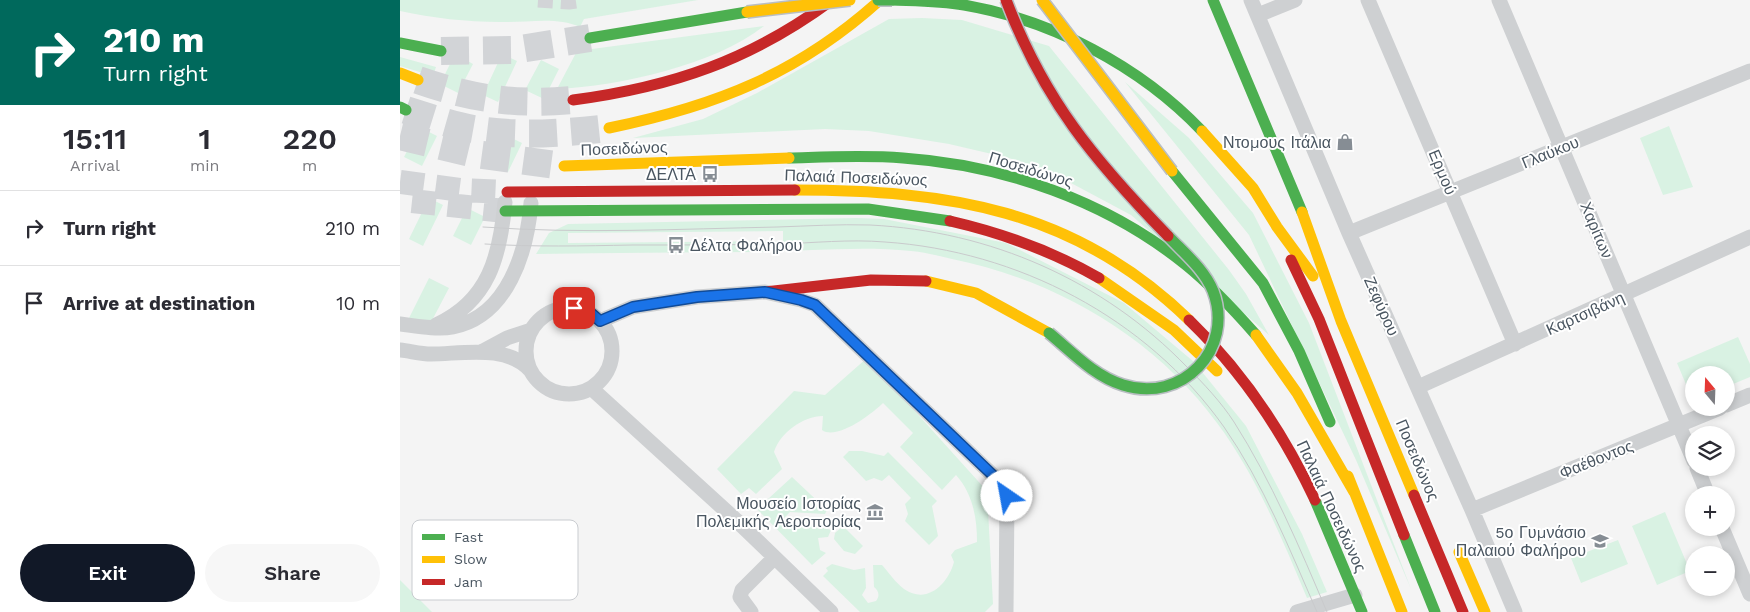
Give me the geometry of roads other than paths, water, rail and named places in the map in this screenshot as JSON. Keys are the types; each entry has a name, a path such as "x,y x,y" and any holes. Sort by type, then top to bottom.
{"main road":[{"path":"714,18 757,0"},
{"path":"573,100 663,85 723,64 780,35 832,0"},
{"path":"590,38 747,12 850,0"},
{"path":"609,128 672,115 734,94 765,80 822,46 879,0"},
{"name":"Ποσειδώνος","path":"879,0 972,6 1006,15 1054,31 1113,61 1147,84 1194,122 1254,190 1277,226 1305,263 1341,322"},
{"path":"765,292 860,281 916,279 978,294 1049,333 1079,358 1112,380 1135,388 1156,389 1184,379 1206,358 1216,340 1219,308 1213,288 1202,271 1102,166 1060,110 1035,66 1006,0"},
{"name":"Ποσειδώνος","path":"1042,0 1172,171 1263,283 1282,316 1313,382 1402,612"},
{"name":"Ποσειδώνος","path":"1213,0 1298,200 1341,322 1463,612"},
{"path":"400,43 441,50"},
{"path":"400,73 418,80"},
{"name":"Ποσειδώνος","path":"564,166 840,157 904,158 993,172 1052,190 1093,207 1145,233 1202,276 1258,337 1294,390 1354,492"},
{"name":"Παλαιά Ποσειδώνος","path":"507,192 866,191 934,196 1000,210 1062,235 1121,267 1149,286 1200,329 1223,353 1263,406 1281,435 1311,492 1362,612"},
{"path":"1298,200 1337,273"},
{"name":"Παλαιά Ποσειδώνος","path":"504,211 868,210 929,216 970,224 994,230 1045,249 1110,283 1188,342 1226,383"},
{"path":"1277,226 1319,319 1435,612"},
{"path":"1453,538 1485,612"},
{"name":"Παλαιά Ποσειδώνος","path":"1334,585 1342,606"}],"street":[{"name":"Ζεφύρου","path":"1251,0 1349,233 1472,510 1515,612"},
{"path":"1258,15 1295,0"},
{"name":"Ερμού","path":"1368,0 1514,344"},
{"name":"Χαρίτων","path":"1499,0 1685,439"},
{"name":"Γλαύκου","path":"1349,233 1750,71"},
{"path":"432,326 463,310 479,293 494,259 507,192"},
{"path":"400,324 451,327 466,324 481,316 492,306 507,285 517,265 526,238 532,192"},
{"name":"Καρτσιβάνη","path":"1418,387 1750,238"},
{"path":"600,321 620,311 651,303 765,292 815,305 1002,484 1007,496 1004,611"},
{"path":"480,352 507,338 530,330 544,315 563,308 583,310 600,321 611,340 611,362 606,372 592,388 568,394 556,393 536,380 530,370 525,354 530,330"},
{"path":"400,350 430,354 480,352 517,360 530,370"},
{"path":"592,388 736,520 831,612"},
{"path":"1735,401 1750,395"},
{"name":"Φαέθοντος","path":"1472,510 1701,416"},
{"path":"1725,536 1750,594"},
{"path":"752,612 740,597 742,590 774,558"},
{"path":"1297,612 1342,606 1355,595"}],"tunnel":[{"path":"538,0 569,2 583,0"},
{"path":"441,51 514,50 590,38"},
{"path":"418,80 457,92 494,99 532,102 573,100"},
{"path":"406,110 473,129 507,133 541,133 609,128"},
{"path":"400,136 475,154 564,166"},
{"path":"400,182 461,190 507,192"},
{"path":"412,201 505,211"}],"tram line":[{"path":"483,227 593,231 870,225 915,229 958,237 1001,250 1042,266 1081,285 1119,309 1154,336 1218,400 1248,444 1273,491 1327,612"},
{"path":"485,244 577,246 791,244 872,241 934,248 983,259 1030,275 1075,297 1117,322 1157,353 1192,388 1224,427 1251,471 1275,517 1317,612"}],"place":[{"name":"Ντομους Ιτάλια","path":"1345,142"},
{"name":"ΔΕΛΤΑ","path":"710,174"},
{"name":"Δέλτα Φαλήρου","path":"676,245"},
{"name":"Μουσείο Ιστορίας Πολεμικής Αεροπορίας","path":"875,512"},
{"name":"5ο Γυμνάσιο Παλαιού Φαλήρου","path":"1600,541"}]}
